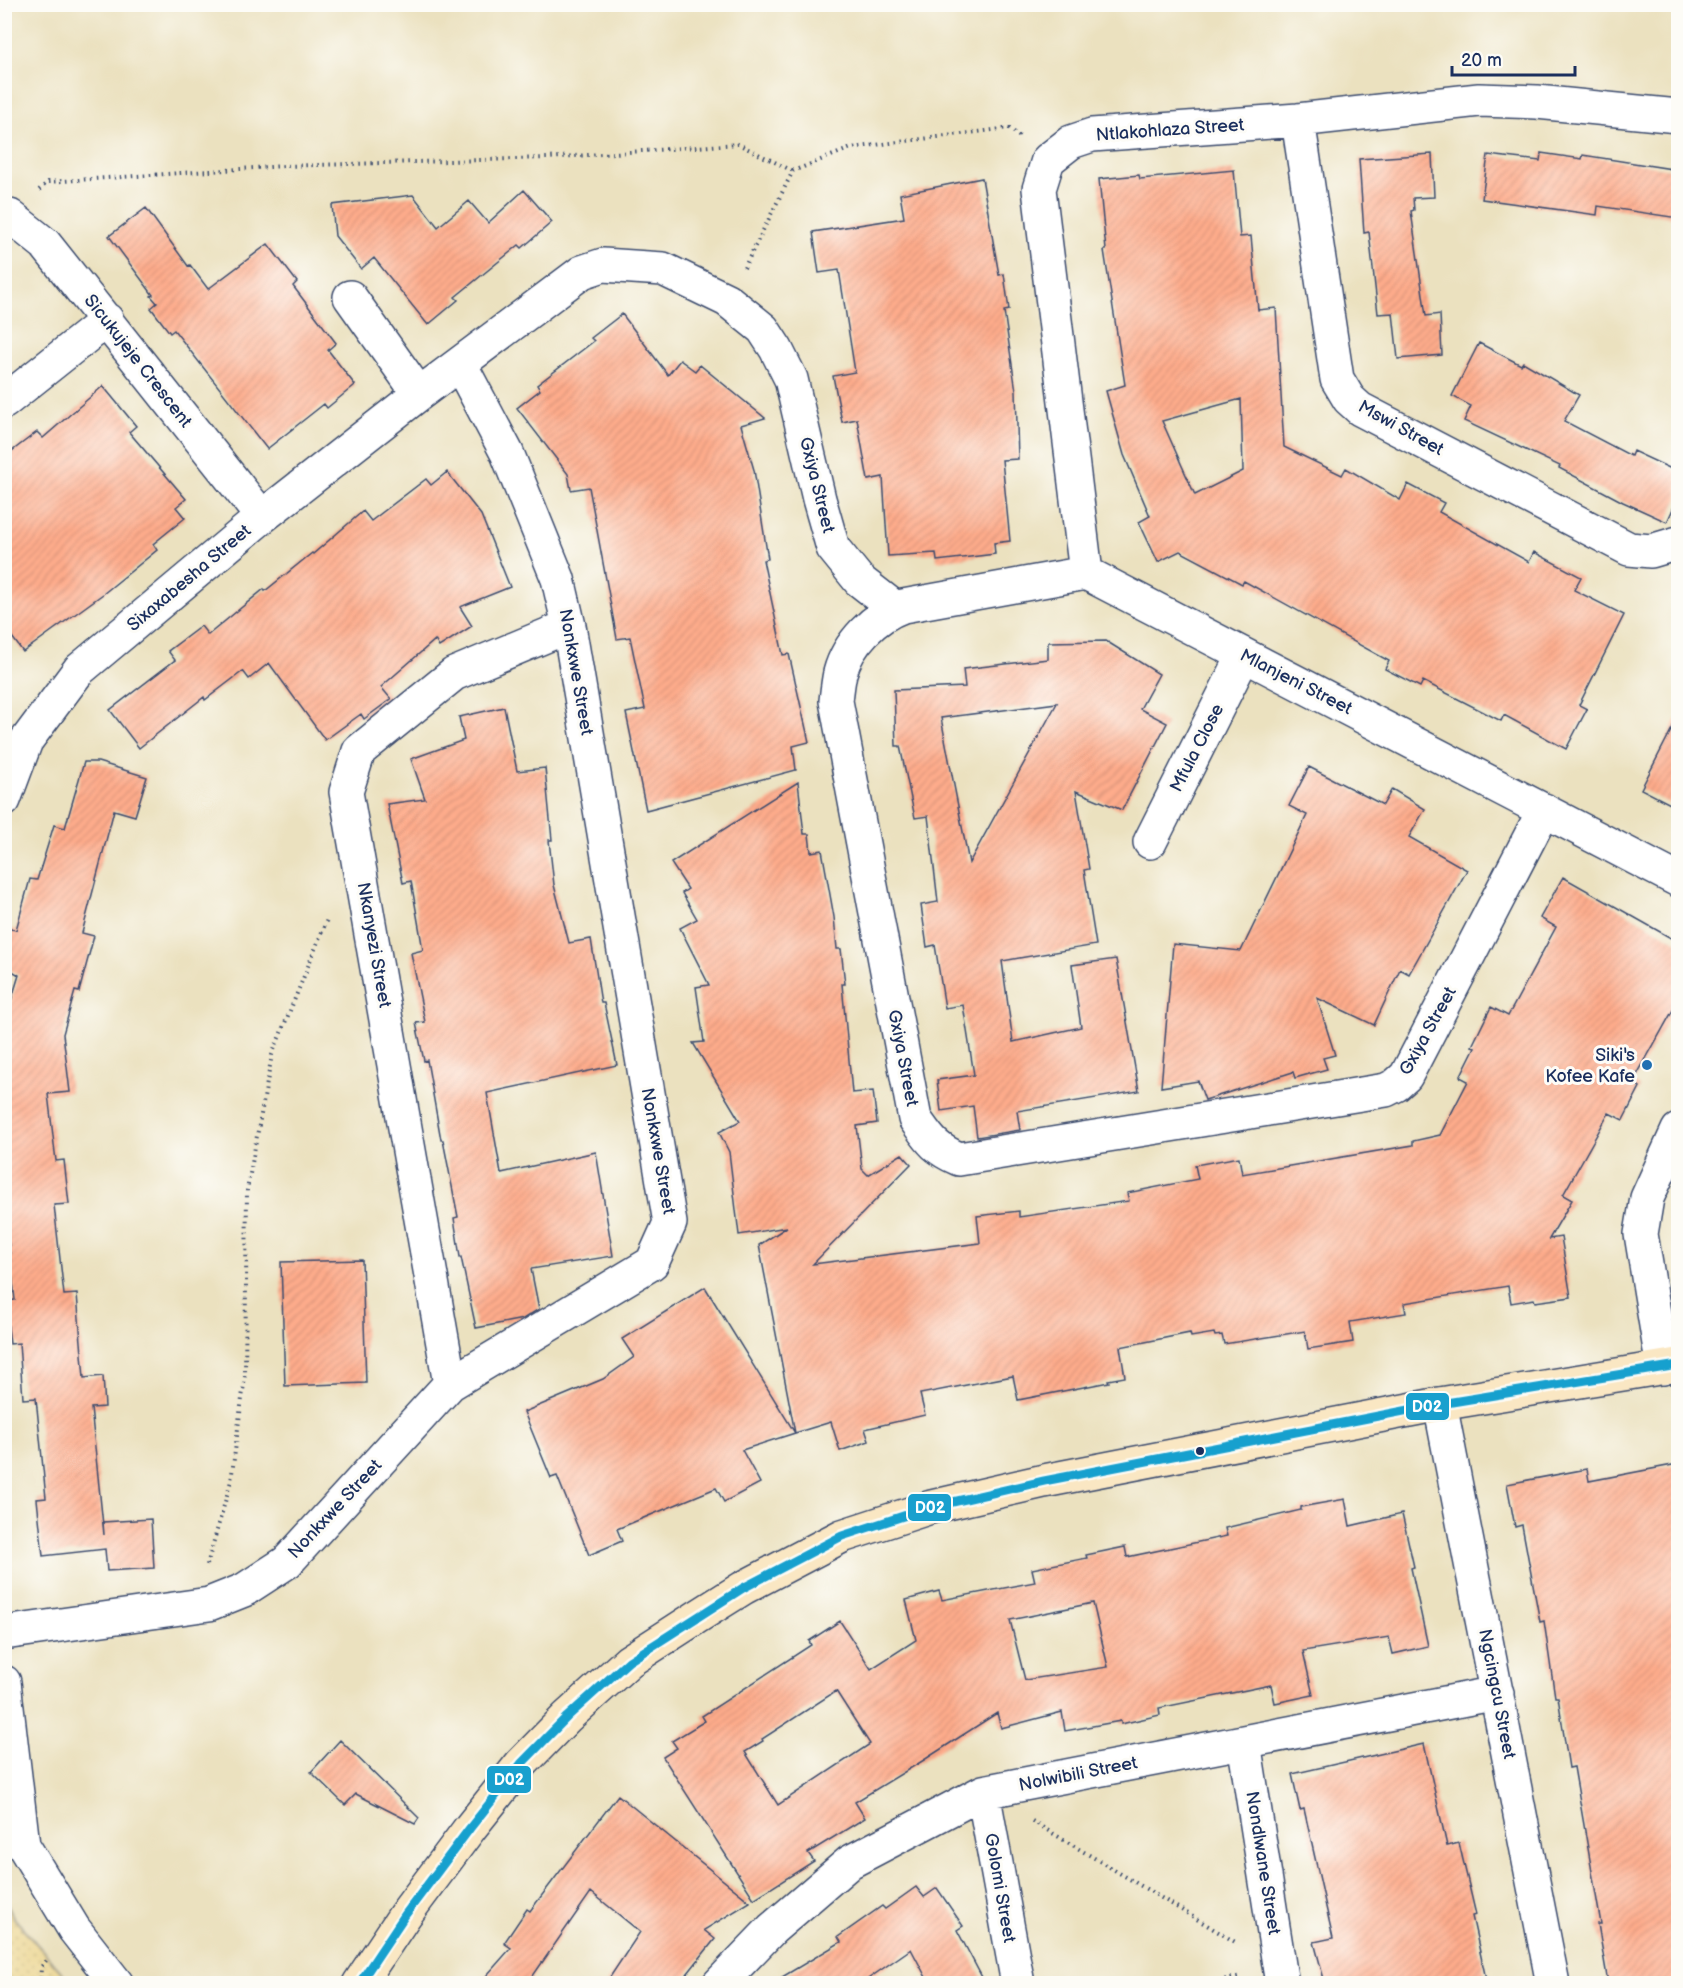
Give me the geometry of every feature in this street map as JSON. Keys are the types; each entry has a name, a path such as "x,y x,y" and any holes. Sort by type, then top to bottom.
{"street":[{"name":"Ntlakohlaza Street","path":"1048,160 1071,142 1092,135 1298,120 1479,100 1537,102 1678,116"},
{"name":"Mswi Street","path":"1298,120 1337,379 1349,399 1360,409 1629,549 1651,551 1678,543"},
{"path":"895,608 1086,573 1039,189 1048,160"},
{"name":"Sicukujeje Crescent","path":"7,216 45,244 262,517"},
{"name":"Sixaxabesha Street","path":"4,800 26,741 78,670 262,517 419,394 582,272 603,265 663,269 727,300"},
{"path":"350,297 419,394"},
{"name":"Gxiya Street","path":"727,300 763,329 791,379 833,548 860,580 895,608 873,623 854,645 840,671 836,701 915,1119 932,1143 944,1152 958,1159 1386,1090 1396,1085 1406,1076 1544,810"},
{"path":"4,402 107,321"},
{"name":"Nonkxwe Street","path":"4,1633 209,1604 244,1590 287,1562 450,1384 652,1263 670,1223 569,626 558,579 507,453 460,364"},
{"name":"Mlanjeni Street","path":"1086,573 1678,880"},
{"name":"Nkanyezi Street","path":"450,1384 346,792 359,751 454,674 569,626"},
{"name":"Mfula Close","path":"1150,842 1244,655"},
{"path":"359,1983 405,1915 521,1764 629,1661 743,1588 842,1536 931,1507 1044,1481 1440,1404 1671,1367 1641,1234 1647,1198 1678,1130"},
{"name":"Ngcingcu Street","path":"1440,1404 1553,1983"},
{"path":"4,1682 23,1845 74,1929 117,1983"},
{"name":"Nolwibili Street","path":"718,1983 772,1929 850,1862 983,1792 1497,1693"},
{"name":"Nondlwane Street","path":"1244,1742 1281,1976"},
{"name":"Golomi Street","path":"983,1792 1018,1983"}],"path":[{"path":"4,6 23,4"},
{"path":"727,300 793,171 852,148 1010,128 1048,160"},
{"path":"7,216 48,182 284,166 547,158 738,144 793,171"},
{"path":"195,1606 231,1481 245,1376 247,1191 272,1055 329,913"},
{"path":"983,1792 1281,1976"},
{"path":"1201,1983 1281,1976"}],"sand":[{"path":"4,1899 14,1918 71,1983 5,1983"}],"building":[{"path":"1541,153 1582,159 1583,155 1678,170 1678,218 1598,206 1597,215 1482,199 1488,155 1540,161"},
{"path":"1432,154 1434,197 1413,198 1414,210 1411,211 1426,316 1440,314 1442,355 1398,359 1393,313 1378,314 1369,232 1364,233 1359,159"},
{"path":"1234,170 1240,237 1251,236 1258,310 1276,308 1284,447 1342,475 1346,468 1400,500 1408,484 1444,503 1439,512 1529,562 1534,552 1581,577 1574,590 1624,615 1579,705 1587,709 1566,749 1504,715 1501,721 1423,681 1420,687 1385,669 1389,661 1244,581 1242,584 1180,551 1158,562 1139,522 1150,516 1124,455 1106,391 1125,385 1104,250 1106,250 1099,179 1139,175 1140,179","holes":["1241,399 1243,471 1195,495 1162,421"]},
{"path":"982,178 999,275 1004,274 1009,310 1004,311 1016,391 1018,459 1002,460 1010,541 994,543 995,554 937,561 936,553 888,556 883,477 868,480 857,419 842,422 833,376 855,372 839,270 819,273 813,232 904,218 900,194"},
{"path":"524,190 552,222 522,248 519,245 455,297 458,300 428,325 374,258 361,269 335,236 332,205 413,195 438,227 469,201 488,223"},
{"path":"146,208 188,266 190,265 208,289 268,244 297,282 293,286 336,343 328,350 355,385 327,408 324,404 267,449 174,330 170,333 151,308 157,303 151,296 153,295 109,236"},
{"path":"622,314 668,375 680,360 695,371 700,365 765,418 741,425 754,470 768,559 763,560 783,655 789,654 809,742 793,746 796,770 646,810 626,713 645,709 630,637 617,639 589,487 571,490 568,474 517,408 540,390 537,385 594,341 591,338"},
{"path":"1479,343 1521,365 1523,362 1579,395 1564,421 1631,456 1633,451 1678,472 1678,498 1667,522 1623,502 1559,468 1560,466 1464,421 1471,406 1452,396"},
{"path":"103,386 136,426 129,432 186,499 176,507 185,518 153,544 157,550 103,594 23,652 4,626 4,457 37,432 43,438"},
{"path":"447,472 481,515 510,587 460,607 472,626 439,647 435,640 381,687 391,699 364,719 361,714 325,740 269,663 249,679 243,671 205,700 204,697 139,748 110,710 175,660 168,651 201,626 208,635 264,589 265,591 313,554 363,511 371,521 426,479 431,485"},
{"path":"1106,641 1159,674 1140,709 1167,723 1122,810 1076,791 1089,869 1084,870 1096,945 1002,961 1013,1042 1081,1027 1072,965 1116,959 1139,1091 1017,1111 1020,1130 977,1137 973,1106 941,1111 937,1080 974,1075 963,1005 945,1008 935,945 927,947 921,905 938,902 928,816 915,818 900,746 896,746 894,690 965,687 963,669 1048,659 1048,642","holes":["1057,703 969,863 941,718"]},
{"path":"504,707 517,771 545,768 554,885 569,943 591,939 601,1003 604,1003 617,1065 487,1093 501,1173 596,1152 613,1256 531,1269 539,1309 523,1319 476,1328 460,1257 454,1218 458,1217 443,1140 441,1140 427,1060 424,1061 416,1023 425,1022 411,953 423,950 411,881 403,883 387,804 425,799 411,759 464,740 459,717"},
{"path":"1678,717 1678,808 1641,789"},
{"path":"84,762 98,762 147,777 135,816 114,810 82,933 94,936 79,992 75,991 63,1034 70,1092 48,1094 56,1161 64,1160 69,1204 54,1205 64,1295 77,1294 84,1378 103,1376 105,1407 91,1408 104,1535 103,1522 151,1519 154,1568 107,1571 105,1549 43,1556 37,1499 46,1498 36,1398 23,1399 19,1343 10,1344 5,1301 15,1300 4,1204 4,1024 19,975 4,966 4,928 16,930 30,879 37,880 54,825 65,828"},
{"path":"1309,767 1383,805 1392,789 1425,809 1409,837 1467,870 1409,974 1400,969 1374,1025 1317,998 1335,1055 1323,1058 1327,1069 1295,1078 1293,1072 1205,1100 1198,1081 1161,1087 1173,944 1241,951 1307,815 1289,806"},
{"path":"798,782 804,834 809,834 811,852 822,850 834,917 837,949 841,949 852,1093 873,1091 877,1123 857,1126 862,1169 868,1175 902,1154 911,1164 813,1264 980,1243 977,1216 1019,1211 1019,1217 1129,1201 1127,1193 1198,1179 1195,1165 1239,1157 1242,1174 1413,1145 1413,1141 1440,1135 1468,1081 1460,1077 1491,1007 1508,1016 1556,927 1540,918 1563,877 1678,942 1678,1001 1633,1082 1640,1087 1623,1120 1609,1113 1563,1195 1572,1200 1549,1239 1561,1237 1571,1297 1511,1303 1508,1286 1404,1303 1406,1313 1350,1322 1353,1342 1308,1349 1305,1331 1224,1344 1222,1335 1215,1336 1214,1333 1191,1337 1190,1333 1120,1347 1125,1377 1108,1380 1109,1382 1018,1400 1013,1376 920,1394 925,1415 865,1429 869,1441 840,1451 831,1422 795,1433 759,1245 787,1227 739,1235 729,1152 719,1132 740,1121 693,1043 704,1042 696,987 709,985 680,928 697,919 682,893 688,889 671,863"},
{"path":"362,1260 366,1383 285,1386 281,1262"},
{"path":"705,1287 795,1433 742,1450 760,1483 724,1502 716,1488 617,1529 622,1541 589,1555 557,1476 551,1478 524,1412 603,1379 634,1357 622,1339"},
{"path":"1678,1464 1678,1983 1608,1983 1598,1924 1601,1924 1574,1767 1569,1768 1558,1697 1555,1697 1544,1621 1540,1622 1522,1525 1515,1527 1507,1484 1587,1469 1589,1481"},
{"path":"1345,1499 1350,1526 1402,1514 1428,1646 1393,1654 1389,1637 1303,1651 1313,1695 1275,1703 1271,1685 1159,1708 1160,1715 1121,1724 1121,1721 1065,1731 1062,1712 1001,1728 997,1713 855,1802 865,1818 808,1853 814,1861 754,1899 663,1757 677,1748 672,1741 705,1721 702,1716 811,1645 809,1641 840,1621 871,1669 916,1640 906,1600 939,1591 942,1600 1035,1582 1032,1569 1087,1558 1086,1555 1125,1547 1127,1557 1227,1536 1225,1528 1301,1510 1301,1507","holes":["1093,1603 1108,1667 1025,1680 1010,1620","836,1691 870,1744 778,1805 745,1752"]},
{"path":"340,1740 419,1818 415,1824 356,1794 345,1805 311,1772"},
{"path":"1424,1744 1447,1846 1459,1843 1476,1915 1472,1916 1486,1979 1467,1983 1325,1983 1314,1942 1333,1938 1304,1809 1300,1810 1292,1774"},
{"path":"618,1795 750,1902 704,1930 715,1939 680,1983 606,1983 640,1932 591,1892 528,1983 480,1983 511,1948 504,1943 527,1909 530,1911"},
{"path":"916,1887 924,1897 937,1888 963,1926 957,1930 985,1983 929,1983 911,1949 862,1983 772,1983 841,1942 838,1937 882,1906 885,1909"}],"transit line":[{"name":"D02","path":"359,1984 405,1915 470,1828 521,1764 567,1717 629,1661 743,1588 842,1536 931,1507 1044,1481 1440,1404 1678,1365"}],"place":[{"name":"Siki's Kofee Kafe","path":"1647,1065"}]}
